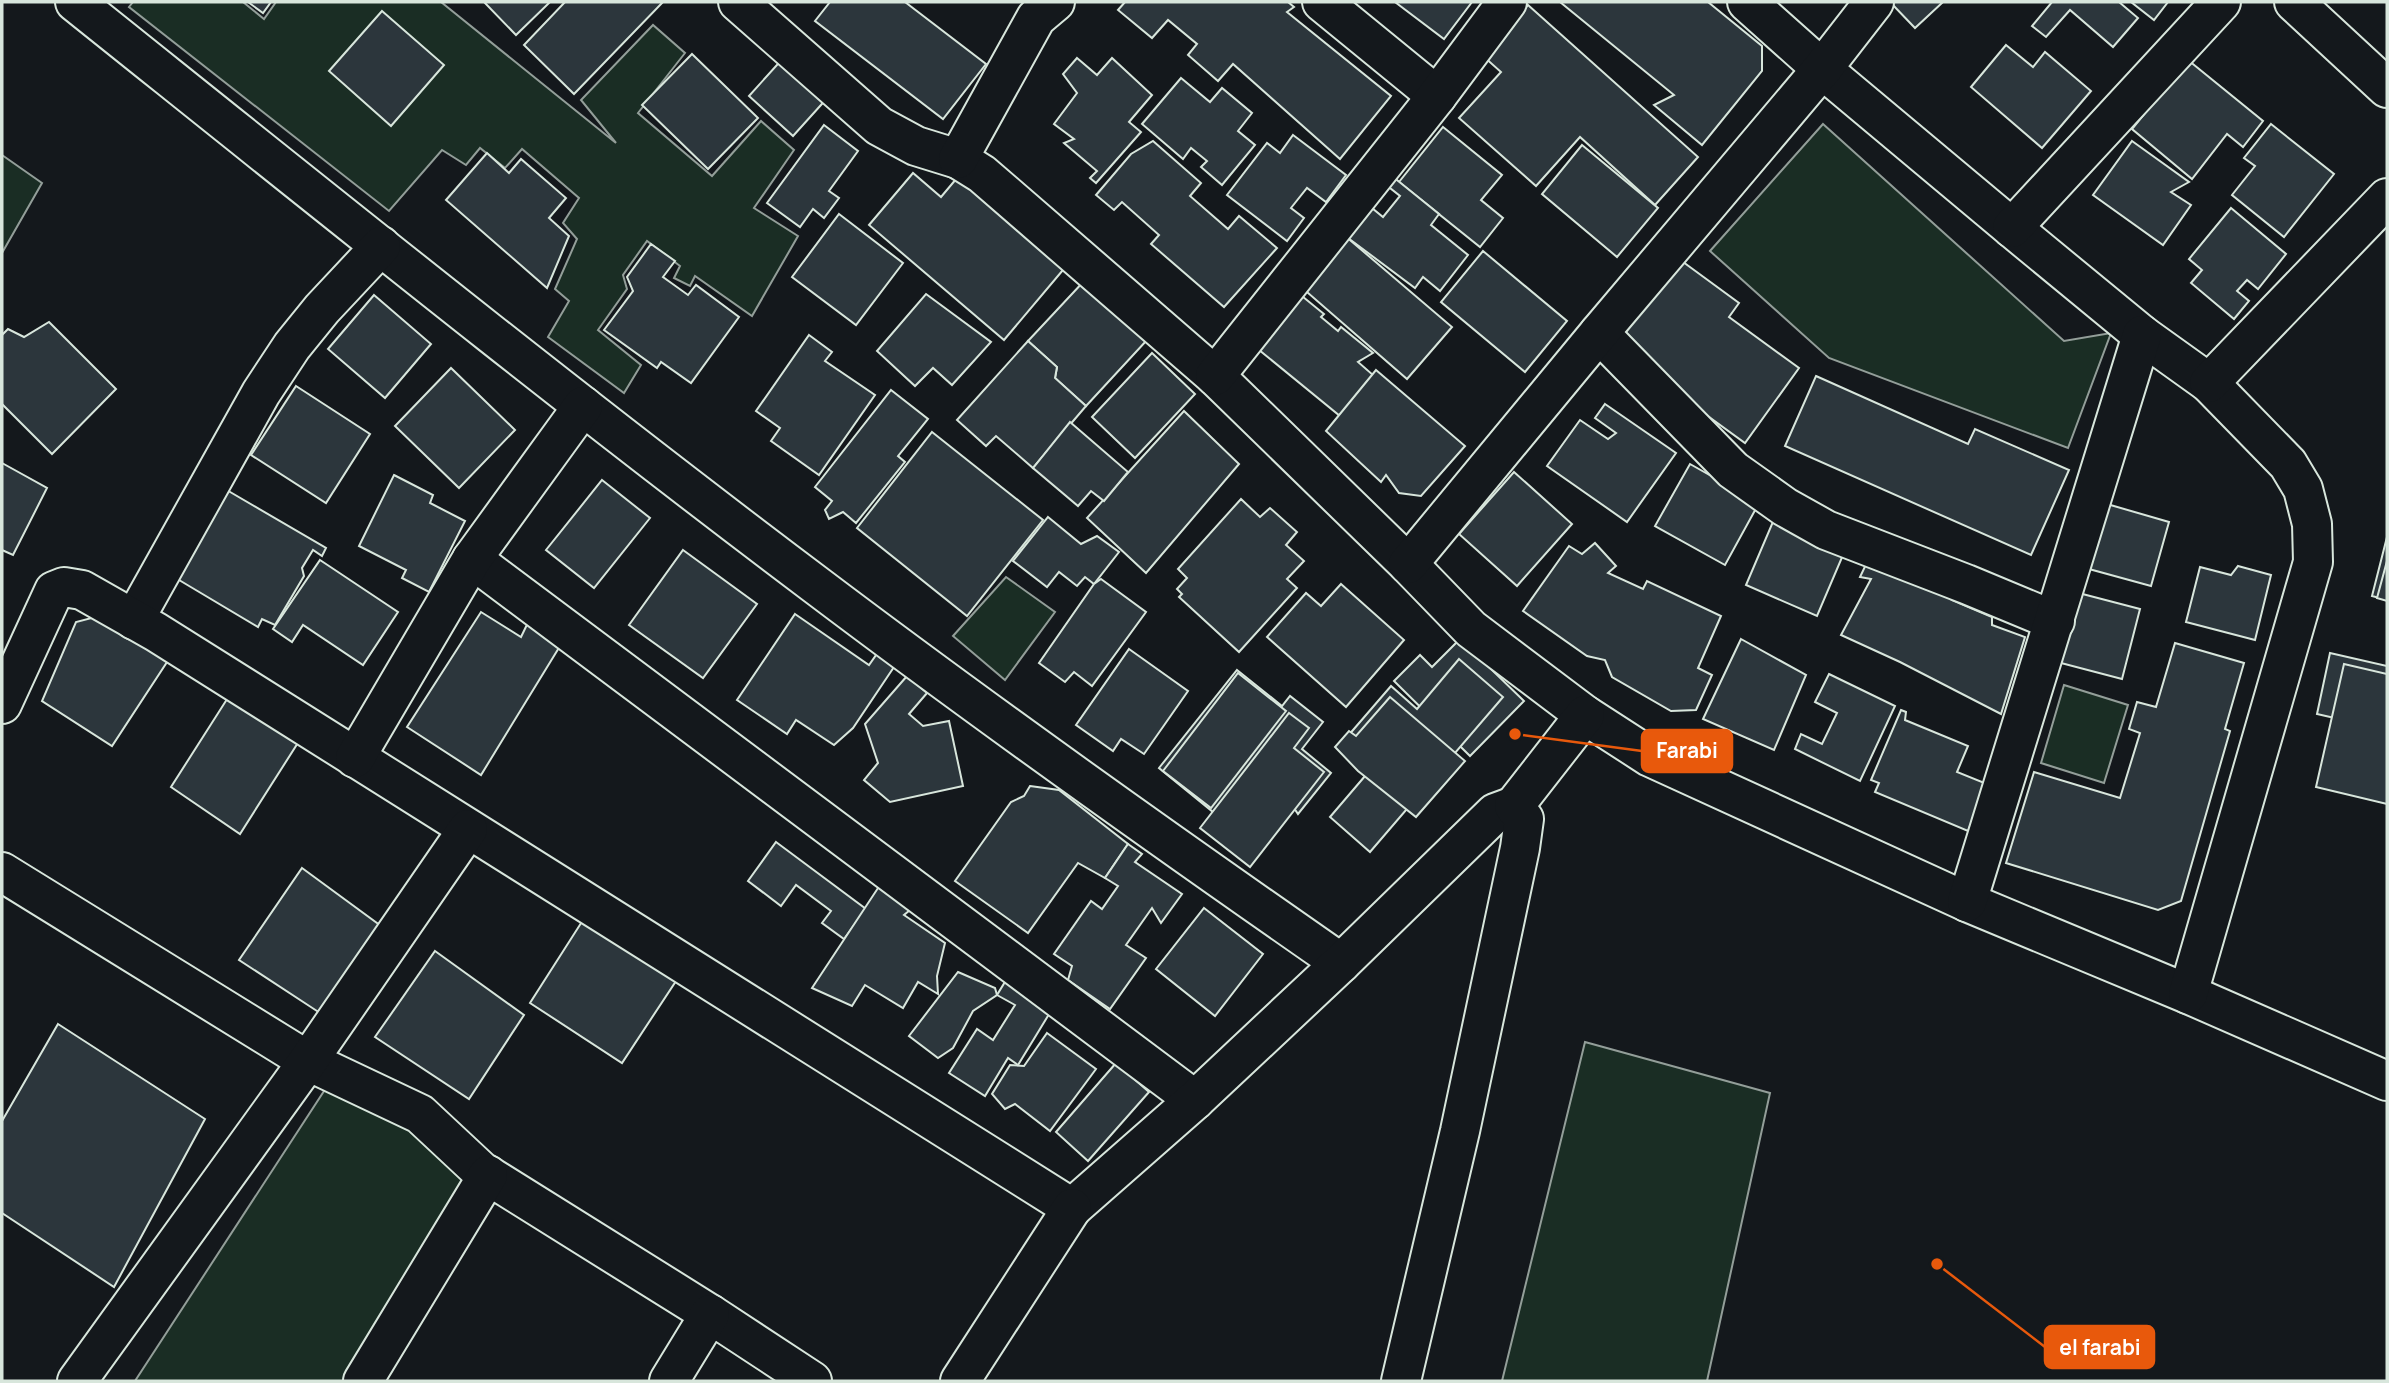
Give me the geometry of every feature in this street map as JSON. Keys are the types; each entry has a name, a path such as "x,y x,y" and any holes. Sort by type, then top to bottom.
{"street":[{"path":"75,2 583,406 816,586 1174,847 1341,963"},
{"path":"738,2 879,126 916,146 958,159 982,174 1215,376 1471,629 1585,715 1650,757 1967,902 2387,1081"},
{"path":"1322,2 1437,96"},
{"path":"1215,376 1437,96 1507,2"},
{"path":"1747,2 1822,69 2141,335 2209,383 2288,464 2303,489 2312,524 2313,562 2188,994"},
{"path":"1408,564 1822,69 1874,2"},
{"path":"2012,228 2221,2"},
{"path":"2294,2 2387,88"},
{"path":"958,159 1036,7"},
{"path":"2209,383 2387,198"},
{"path":"134,620 261,393 292,346 322,309 381,246"},
{"path":"1599,333 1733,470 1785,506 1826,530 2055,621"},
{"path":"1967,902 2141,335"},
{"path":"355,758 472,559 583,406"},
{"path":"472,559 1195,1100"},
{"path":"2,704 54,591 64,587 82,590 1072,1208"},
{"path":"960,1381 1072,1208 1195,1100 1495,813 1514,806 1585,715"},
{"path":"1401,1381 1460,1131 1520,848 1524,819 1514,806"},
{"path":"76,1381 308,1060 468,829"},
{"path":"2,872 308,1060 420,1114 488,1175 812,1381"},
{"path":"363,1381 488,1175"},
{"path":"669,1381 710,1314"}],"green space":[{"path":"133,2 243,2 264,19 276,2 441,2 616,143 581,100 653,25 685,53 638,113 712,176 761,121 794,150 754,208 798,236 752,316 695,276 690,286 674,278 680,266 647,241 623,275 627,289 598,330 641,365 624,393 548,337 569,301 555,289 577,239 563,223 579,198 522,149 505,168 480,148 466,165 442,150 389,211 129,7"},
{"path":"1823,124 2064,341 2111,333 2068,448 1829,358 1710,251"},
{"path":"2,155 42,183 2,253"},
{"path":"1006,577 1055,612 1005,680 953,636"},
{"path":"2064,685 2128,705 2104,783 2041,763"},
{"path":"1585,1042 1770,1093 1707,1381 1502,1381"},
{"path":"328,1085 420,1114 481,1171 354,1381 135,1381"}],"building":[{"path":"248,2 271,2 263,13"},
{"path":"484,2 550,2 516,35"},
{"path":"565,2 663,2 574,94 524,45"},
{"path":"830,2 905,2 986,64 943,119 815,21"},
{"path":"1125,2 1288,2 1294,7 1287,12 1391,96 1340,159 1233,64 1218,81 1188,55 1197,44 1168,20 1152,38 1118,10"},
{"path":"1395,2 1472,2 1444,39"},
{"path":"1560,2 1708,2 1762,46 1762,71 1702,145 1654,105 1674,95"},
{"path":"1890,2 1943,2 1915,28"},
{"path":"2052,2 2119,2 2138,18 2113,47 2070,10 2046,37 2032,26"},
{"path":"2131,2 2168,2 2154,20"},
{"path":"1528,5 1698,157 1655,205 1580,137 1536,186 1459,118 1501,72 1483,56"},
{"path":"382,11 444,65 391,126 329,71"},
{"path":"2006,45 2033,67 2045,52 2091,91 2042,148 1971,87"},
{"path":"692,54 758,118 708,169 642,105"},
{"path":"786,55 830,95 793,136 749,96"},
{"path":"1077,58 1097,75 1112,58 1152,95 1129,122 1141,132 1096,183 1090,178 1097,171 1064,143 1074,139 1054,124 1077,93 1063,74"},
{"path":"2188,60 2263,121 2243,147 2227,134 2192,179 2132,129"},
{"path":"1181,78 1210,102 1222,88 1252,113 1238,131 1255,145 1222,185 1201,167 1207,161 1191,148 1183,159 1142,124"},
{"path":"2271,124 2334,174 2284,237 2232,195 2255,166 2244,158"},
{"path":"824,125 858,151 829,191 839,198 824,218 813,209 800,227 767,203"},
{"path":"1443,127 1502,175 1481,200 1503,218 1480,247 1399,182"},
{"path":"1293,135 1346,175 1326,202 1307,188 1291,208 1304,218 1287,241 1227,195 1267,143 1280,153"},
{"path":"1153,141 1201,183 1190,196 1228,229 1239,216 1277,248 1224,307 1151,244 1159,235 1122,202 1114,210 1096,195 1131,154"},
{"path":"2132,141 2189,182 2171,192 2191,205 2163,245 2093,195"},
{"path":"1582,145 1658,208 1617,257 1542,194"},
{"path":"487,153 509,173 521,159 566,198 549,218 569,236 547,288 446,200"},
{"path":"962,172 1068,264 1004,340 869,225 913,173 941,197"},
{"path":"1392,176 1439,214 1431,225 1468,255 1440,291 1423,277 1415,288 1344,235 1367,204 1383,217 1400,196 1385,184"},
{"path":"2231,208 2286,254 2258,289 2247,280 2237,291 2249,301 2234,319 2191,283 2202,270 2189,259"},
{"path":"839,214 903,263 856,325 792,277"},
{"path":"1344,235 1452,327 1407,379 1300,286"},
{"path":"651,244 675,261 663,277 688,295 696,285 739,317 691,383 661,362 657,368 604,330 633,291 627,277"},
{"path":"1483,251 1567,321 1525,372 1441,302"},
{"path":"1679,259 1739,303 1729,317 1799,368 1745,443 1614,348"},
{"path":"1085,280 1147,340 1086,406 1055,378 1057,367 1028,341"},
{"path":"1297,292 1324,314 1321,317 1338,331 1341,327 1373,353 1358,362 1373,375 1340,416 1253,345"},
{"path":"926,294 991,342 952,385 933,368 915,386 877,351"},
{"path":"374,295 431,344 385,398 328,349"},
{"path":"49,322 116,389 52,454 2,404 2,335 8,329 24,337"},
{"path":"809,335 832,352 825,361 875,395 819,475 771,441 780,428 756,411"},
{"path":"1028,341 1057,367 1055,378 1086,406 1033,468 996,436 986,446 957,420"},
{"path":"1152,353 1195,394 1135,458 1092,417"},
{"path":"451,368 515,430 459,488 395,426"},
{"path":"1376,370 1465,446 1421,496 1399,493 1386,475 1381,482 1326,431"},
{"path":"1816,376 1968,444 1975,429 2069,470 2031,555 1785,446"},
{"path":"296,386 370,434 326,503 251,455"},
{"path":"891,390 928,419 898,456 905,462 856,523 843,512 829,519 825,510 832,501 815,487"},
{"path":"1605,404 1676,453 1627,522 1547,466 1580,420 1608,439 1616,433 1595,418"},
{"path":"1184,411 1239,464 1146,573 1087,518"},
{"path":"1070,422 1128,472 1104,501 1091,491 1078,506 1033,468"},
{"path":"932,432 1043,520 967,616 857,528"},
{"path":"2,463 47,488 13,555 2,550"},
{"path":"1690,464 1759,503 1725,565 1655,526"},
{"path":"1514,472 1572,524 1517,586 1459,534"},
{"path":"394,475 433,495 430,503 465,521 429,592 402,578 406,570 359,546"},
{"path":"602,480 650,518 594,588 546,550"},
{"path":"225,489 326,548 322,556 313,550 302,568 304,576 275,625 262,619 258,627 174,577"},
{"path":"1241,499 1260,517 1270,508 1297,532 1286,545 1304,561 1287,579 1297,588 1239,652 1179,597 1182,594 1177,589 1187,578 1178,569"},
{"path":"2107,504 2169,522 2151,586 2089,569"},
{"path":"1048,517 1081,544 1097,536 1119,552 1094,584 1085,577 1077,586 1059,572 1047,587 1013,561"},
{"path":"1775,517 1846,548 1817,616 1746,585"},
{"path":"2387,537 2387,600 2372,596"},
{"path":"1595,543 1616,566 1608,573 1643,589 1647,581 1721,616 1698,668 1712,675 1696,710 1671,711 1612,677 1605,660 1587,656 1523,611 1569,546 1582,554"},
{"path":"683,550 757,604 703,678 629,625"},
{"path":"1870,556 1957,593 1952,600 1992,617 1992,625 2025,637 2001,714 1841,635 1871,579 1860,577"},
{"path":"320,560 398,612 363,665 303,625 292,642 273,629"},
{"path":"2387,561 2387,601 2377,598"},
{"path":"2238,566 2271,575 2255,640 2186,622 2200,567 2231,575"},
{"path":"1101,579 1146,612 1092,686 1074,672 1065,682 1039,663 1094,584"},
{"path":"1341,584 1404,640 1346,707 1267,637 1306,593 1321,606"},
{"path":"2071,591 2140,609 2122,679 2061,663"},
{"path":"535,608 568,633 481,775 407,727 481,612 521,637"},
{"path":"795,614 869,665 881,648 898,661 853,728 834,745 796,720 787,734 737,700"},
{"path":"103,615 169,659 112,746 42,701 76,622"},
{"path":"1460,639 1524,701 1470,756 1394,681 1420,655 1432,667"},
{"path":"1741,639 1806,675 1774,750 1703,719"},
{"path":"2175,643 2244,663 2225,729 2230,731 2181,901 2158,910 2006,863 2034,772 2120,798 2140,733 2129,729 2137,702 2156,707"},
{"path":"1129,649 1188,691 1144,754 1121,739 1113,751 1076,725"},
{"path":"2330,653 2387,666 2387,730 2317,714"},
{"path":"1459,659 1503,697 1370,852 1330,817 1371,769 1341,744 1391,686 1417,709"},
{"path":"2344,664 2387,674 2387,804 2316,787"},
{"path":"1237,670 1282,706 1290,696 1323,722 1302,749 1331,773 1298,814 1288,799 1295,777 1282,768 1265,790 1244,773 1213,812 1159,768"},
{"path":"1238,673 1286,711 1211,808 1163,771"},
{"path":"1829,674 1895,706 1860,781 1795,749 1801,734 1822,744 1837,713 1815,702"},
{"path":"907,676 927,693 909,714 923,726 949,721 963,786 890,802 864,780 878,763 865,724"},
{"path":"229,696 301,738 240,834 171,787"},
{"path":"1390,697 1465,761 1416,817 1358,771 1335,747 1349,731 1356,736"},
{"path":"1901,710 1906,712 1905,720 1968,746 1957,772 1987,784 1968,831 1875,792 1879,783 1871,780"},
{"path":"1289,713 1309,728 1294,748 1324,772 1250,867 1200,828"},
{"path":"1030,786 1059,790 1128,844 1105,878 1078,863 1028,933 955,881 1011,802 1024,796"},
{"path":"776,842 866,909 844,939 822,923 831,911 796,885 781,906 748,881"},
{"path":"1128,844 1142,854 1135,862 1182,894 1161,923 1152,908 1126,945 1146,958 1110,1009 1068,980 1072,966 1054,954 1091,901 1102,909 1118,886 1105,878"},
{"path":"302,868 381,926 320,1013 239,960"},
{"path":"880,885 915,906 904,915 945,943 937,976 938,994 918,982 903,1008 865,985 852,1006 812,988"},
{"path":"1204,908 1263,954 1215,1016 1156,969"},
{"path":"583,920 678,978 622,1063 530,1003"},
{"path":"435,951 524,1015 469,1099 375,1037"},
{"path":"958,972 995,988 997,995 973,1011 953,1048 938,1058 909,1036"},
{"path":"1008,977 1054,1006 1018,1065 1008,1058 985,1096 949,1073 977,1029 993,1040 1015,1005 997,995"},
{"path":"58,1024 205,1119 114,1287 2,1213 2,1121"},
{"path":"1047,1033 1096,1069 1050,1131 1015,1104 1005,1109 992,1094 1010,1065 1024,1066"},
{"path":"1116,1063 1149,1092 1088,1161 1056,1132"}],"place":[{"name":"Farabi","path":"1515,734"},
{"name":"el farabi","path":"1937,1264"}]}
